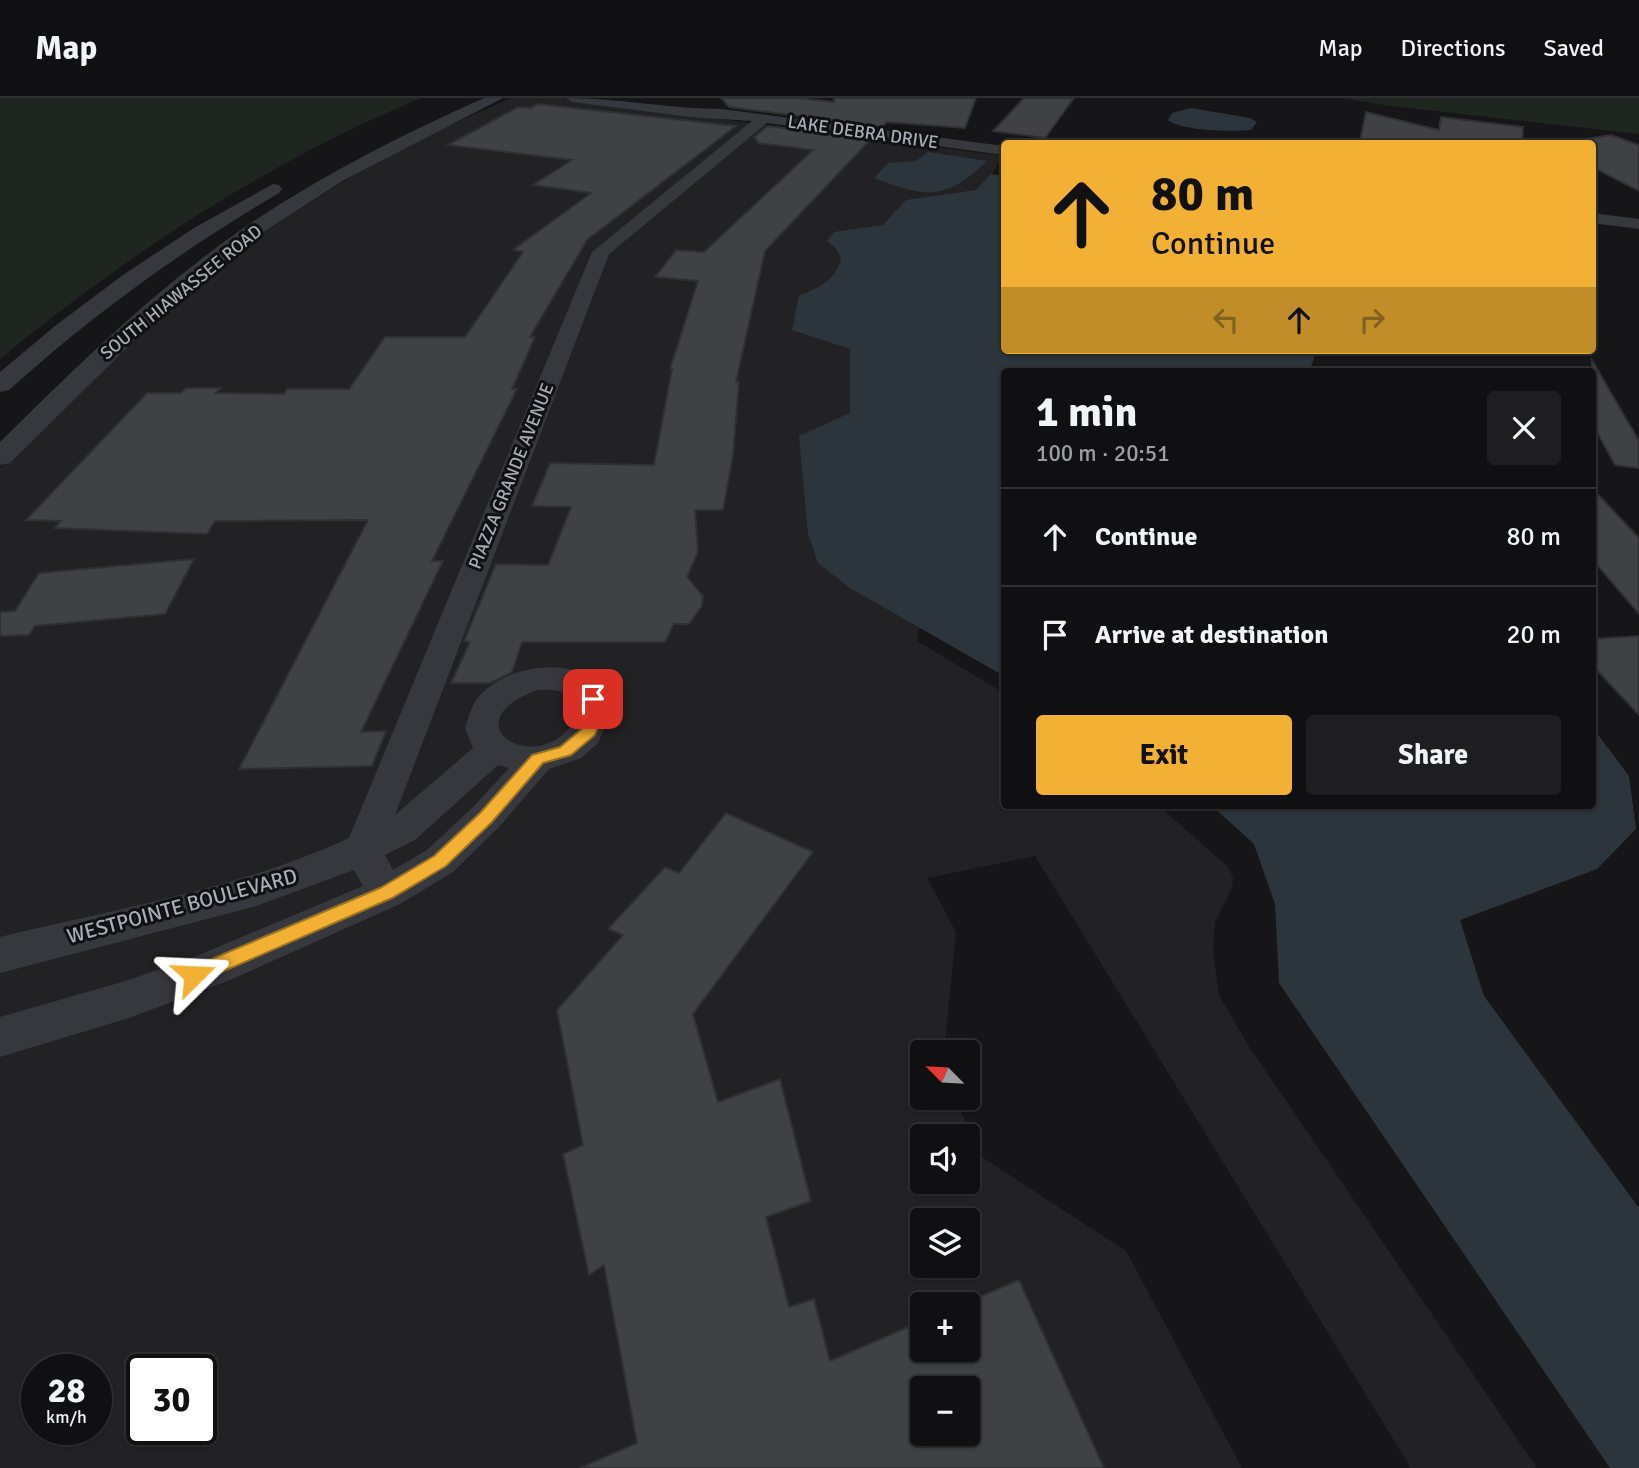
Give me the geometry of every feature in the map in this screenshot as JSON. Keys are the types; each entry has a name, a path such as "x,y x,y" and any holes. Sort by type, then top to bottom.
{"street":[{"path":"409,117 453,98"},
{"name":"SOUTH HIAWASSEE ROAD","path":"0,457 81,375 180,288 252,231 359,166 496,98"},
{"name":"LAKE DEBRA DRIVE","path":"573,98 630,100 690,113 722,113 1001,151"},
{"name":"PIAZZA GRANDE AVENUE","path":"363,850 601,252 763,119"},
{"name":"SOUTH HIAWASSEE ROAD","path":"0,385 117,289 186,240 290,178"},
{"path":"1596,219 1630,226"},
{"path":"1596,228 1630,226"},
{"path":"547,678 572,682 584,688 593,699 596,711 590,731 566,751 538,759 508,757 493,749 483,736 482,720 490,705 504,692 524,682 547,678"},
{"name":"WESTPOINTE BOULEVARD","path":"0,954 253,891 363,850 402,830 493,749"},
{"path":"0,1037 129,999 216,967 386,893 440,861 486,817 538,759"},
{"path":"385,791 402,801 416,804 442,797"},
{"path":"363,850 386,893"}],"shaded area":[{"path":"0,98 421,98 308,151 201,213 98,283 0,359"},
{"path":"511,98 560,98 1001,156 1001,160 991,175 917,641 1001,691 1001,809 1163,809 1227,866 1233,877 1232,888 1215,922 1213,952 1219,995 1248,1045 1537,1468 1411,1468 1035,856 927,878 956,932 945,1040 910,1040 910,1110 960,1110 967,1124 910,1124 910,1194 980,1194 980,1153 982,1157 1126,1251 1242,1468 0,1468 0,467 148,323 249,242 359,171 417,140"},
{"path":"1342,98 1639,98 1639,134 1383,105"},
{"path":"1191,108 1250,118 1257,122 1251,130 1221,131 1195,129 1168,120 1172,113"},
{"path":"928,152 987,161 959,183 935,192 908,189 874,178 888,163 916,161"},
{"path":"991,174 1001,176 1001,354 1316,354 1311,368 1001,368 1001,674 850,588 818,563 808,534 799,436 850,413 850,349 792,330 799,296 826,282 839,266 841,258 836,248 827,241 834,232 883,225 906,200 976,190"},
{"path":"1596,732 1629,776 1636,829 1597,869 1460,920 1484,996 1639,1208 1639,1468 1610,1468 1279,983 1275,904 1254,844 1215,809 1596,809"}],"building":[{"path":"721,98 799,98 834,102 834,98 976,98 965,128 887,122 882,127 729,107"},
{"path":"1024,98 1074,98 1045,138 993,131"},
{"path":"538,104 736,126 587,240 530,337 535,337 512,389 517,389 432,561 443,561 361,732 386,731 372,766 239,769 368,520 215,521 207,534 55,528 61,521 26,520 147,393 181,393 186,388 221,388 216,393 284,394 287,389 349,389 385,337 465,337 523,252 513,250 591,193 533,185 572,160 448,145 518,107 530,108"},
{"path":"1366,112 1439,130 1441,117 1523,127 1522,140 1360,140"},
{"path":"768,126 870,140 765,251 736,382 739,382 733,455 723,510 695,510 698,552 687,577 703,596 702,606 689,624 674,624 665,642 522,642 512,672 490,683 451,683 470,642 464,641 496,564 548,565 571,507 532,506 550,463 654,465 670,369 698,281 655,277 676,250 704,252 813,150 759,143 754,137"},
{"path":"1611,135 1639,145 1639,191 1596,169 1596,140 1579,140"},
{"path":"1592,360 1639,441 1639,468 1615,465 1596,430 1596,368 1592,368"},
{"path":"1596,492 1639,538 1639,614 1596,564"},
{"path":"194,559 165,614 35,626 29,635 0,636 0,612 15,611 39,573"},
{"path":"1639,636 1639,715 1596,669 1596,639"},
{"path":"726,813 813,852 693,1014 718,1102 780,1079 811,1201 766,1217 789,1307 814,1299 830,1361 910,1326 910,1362 980,1362 980,1297 1019,1280 1104,1468 580,1468 637,1443 604,1265 589,1275 563,1154 583,1145 557,1010 623,935 608,929 665,867 679,873"}],"route":[{"path":"194,975 386,893 440,861 486,817 538,759 566,751 590,731 596,711 593,699"}]}
